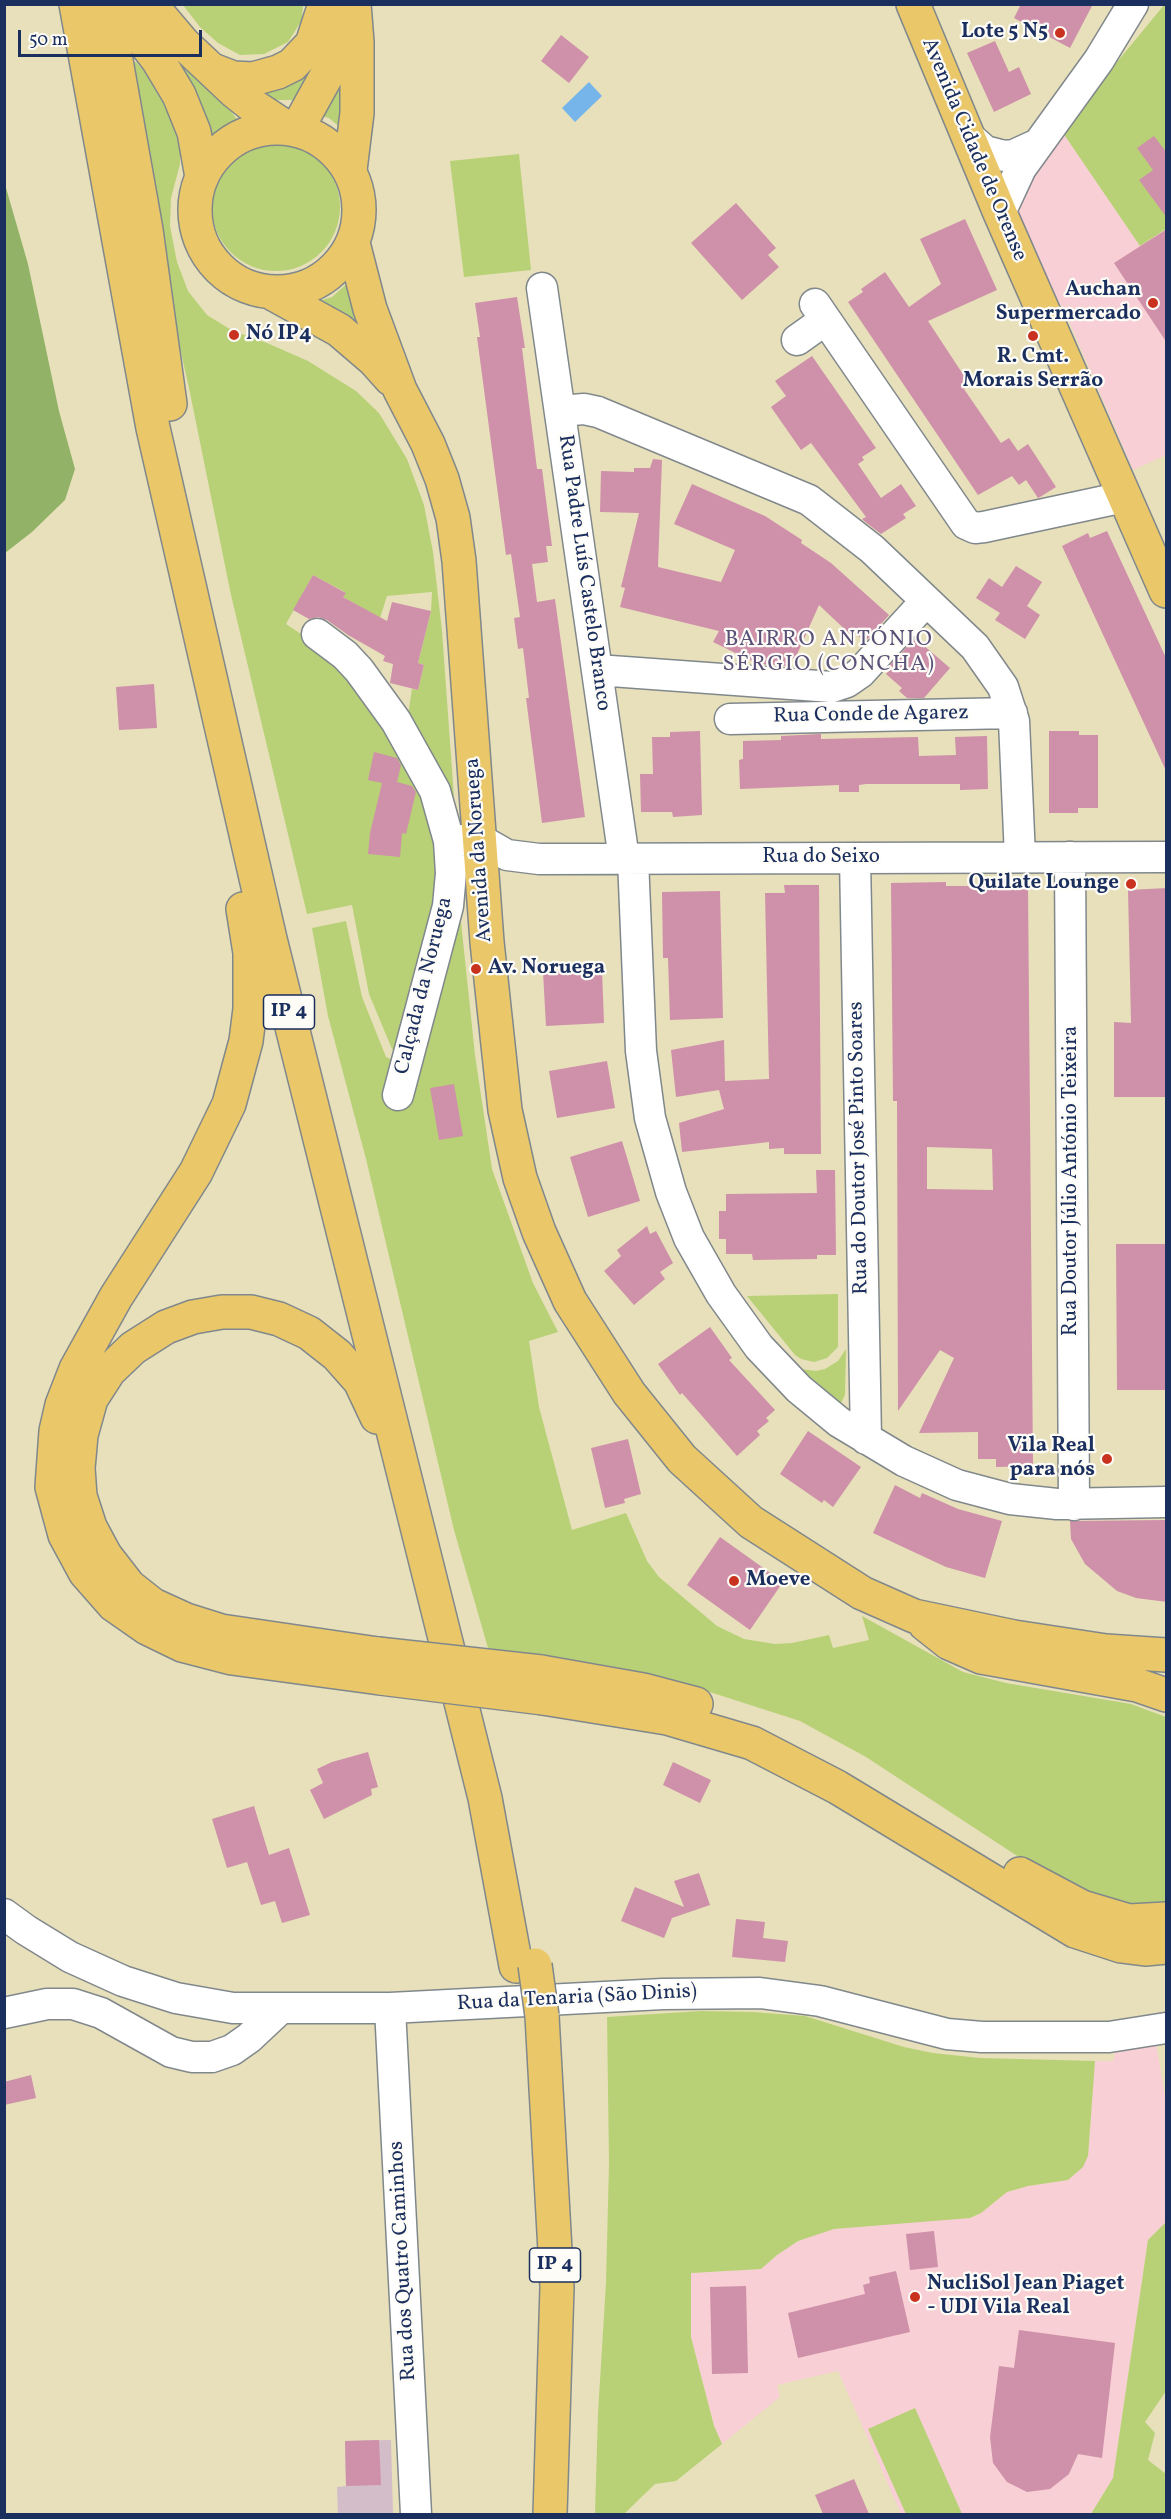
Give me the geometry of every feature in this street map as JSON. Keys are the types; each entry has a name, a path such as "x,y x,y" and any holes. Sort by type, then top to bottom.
{"main road":[{"name":"IP 4","path":"76,4 100,53"},
{"name":"IP 4","path":"91,4 163,431 270,939 526,1965"},
{"path":"100,53 106,4"},
{"path":"115,4 158,60 179,95 194,132 202,177"},
{"path":"150,4 183,43 249,103 292,128 314,135 328,144 350,170 357,188 360,206 359,225 353,243 336,267 325,277 299,289 270,292 253,289 231,278 213,261 204,247 195,218 195,204 202,177 216,155 237,138 270,127 292,128"},
{"path":"292,128 328,73 326,4"},
{"path":"215,71 233,78 253,79 278,72 292,65 312,44 326,4"},
{"path":"350,170 357,113 357,42 354,4"},
{"name":"Avenida Cidade de Orense","path":"913,4 1000,213 1167,591"},
{"path":"353,243 370,309 400,390"},
{"path":"270,292 339,330 374,360 400,390"},
{"name":"Avenida da Noruega","path":"400,390 428,444 442,479 455,534 464,840 509,1135 530,1207 570,1301 611,1368 648,1420 682,1459 729,1503 773,1538 844,1582 914,1616"},
{"name":"IP 4","path":"163,431 220,652 289,940 486,1714 522,1878 526,1965 557,2287 550,2514"},
{"path":"163,431 176,598 246,926 250,953 250,1009 246,1041 238,1072 229,1104 217,1133 168,1217 116,1297 76,1369 63,1405 56,1431 52,1488 65,1535 85,1572 114,1605 147,1628 182,1645 232,1658 379,1666 542,1685 643,1690 741,1719 825,1757 1073,1903 1130,1921 1167,1919"},
{"path":"379,1666 220,1631 186,1620 153,1605 129,1586 111,1563 90,1527 80,1496 81,1435 91,1399 109,1371 133,1348 166,1327 193,1317 222,1311 251,1312 279,1319 309,1333 337,1354 360,1381 370,1399 383,1437 448,1693 485,1798"},
{"path":"914,1616 1066,1646 1167,1655"},
{"path":"914,1616 950,1642 981,1657 1137,1685 1167,1695"},
{"path":"542,1685 752,1743 837,1787 1075,1931 1121,1946 1167,1947"},
{"name":"IP 4","path":"531,2017 536,2280 533,2514"}],"street":[{"path":"1000,213 1015,179 1099,60 1132,4"},
{"path":"967,135 985,151 1004,156 1014,155 1038,144"},
{"name":"Rua Padre Luís Castelo Branco","path":"542,288 597,670 628,859 644,1088 678,1212 704,1267 759,1347 777,1369 813,1402 866,1438 929,1474 982,1493 1034,1502 1074,1504 1167,1502"},
{"path":"797,340 820,312 962,520 968,525 984,527 1124,497"},
{"path":"560,411 584,409 598,412 803,497 862,541 926,601 987,662 1003,687 1012,713 1016,737 1020,857"},
{"path":"597,670 822,687 842,684 860,673 926,601"},
{"name":"Calçada da Noruega","path":"317,634 345,655 359,670 396,721 464,840 451,873 448,906 398,1095"},
{"name":"Rua Conde de Agarez","path":"730,719 1012,713"},
{"name":"Rua do Seixo","path":"464,840 518,858 1167,857"},
{"name":"Rua Doutor Júlio António Teixeira","path":"1070,857 1074,1504"},
{"name":"Rua do Doutor José Pinto Soares","path":"855,858 866,1438"},
{"name":"Rua da Tenaria (São Dinis)","path":"4,1914 70,1957 123,1981 204,2004 233,2008 390,2007 663,1994 760,1993 820,2001 946,2034 1001,2038 1063,2038 1166,2032"},
{"path":"4,2013 47,2004 73,2004 101,2013 171,2052 192,2057 212,2057 232,2050 249,2038 280,2009"},
{"name":"Rua dos Quatro Caminhos","path":"390,2007 416,2514"}],"shaded area":[{"path":"1061,130 1140,246 1166,229 1166,455 1133,470 1062,305 1054,308 1007,203"},
{"name":"NucliSol Jean Piaget - UDI Vila Real","path":"1156,2042 1166,2103 1166,2222 1148,2240 1113,2478 1091,2514 901,2514 838,2371 777,2385 780,2397 722,2444 714,2426 691,2337 691,2273 760,2269 787,2247 821,2231 855,2226 970,2218 981,2213 1007,2192 1028,2186 1068,2180 1088,2156 1095,2061 1113,2061 1116,2049"},
{"path":"391,2440 393,2514 338,2514 337,2487 346,2486 345,2441"}],"green space":[{"path":"144,5 237,119 205,140"},
{"path":"183,5 303,5 302,20 288,42 264,54 240,55 218,43 200,27"},
{"path":"1166,5 1166,229 1140,246 1061,130"},
{"path":"344,54 342,129 329,118 318,115"},
{"path":"315,60 302,94 292,100 275,100 258,91"},
{"path":"136,62 144,71 169,113 180,146 180,164 171,198 170,226 177,262 188,291 207,315 233,331 308,361 356,391 379,413 407,459 424,505 433,552 442,631 456,825 406,728 412,689 418,690 424,665 418,663 431,611 432,592 387,596 380,618 343,597 345,592 313,575 286,624 330,656 384,720 436,828 438,911 401,1053 392,1049 369,994 352,905 307,914 231,595 161,264 129,63"},
{"path":"276,143 300,148 321,162 335,183 340,207 335,231 321,252 300,266 276,271 252,266 231,252 217,231 212,207 217,183 231,162 252,148"},
{"path":"519,154 531,270 464,277 450,161"},
{"path":"4,181 28,264 59,411 75,469 65,500 32,532 5,553"},
{"path":"351,280 371,341 319,301 332,297"},
{"path":"346,921 362,997 386,1057 398,1062 456,924 461,922 475,1055 492,1169 533,1283 558,1332 529,1341 539,1407 572,1530 626,1513 647,1561 659,1577 717,1626 744,1639 775,1644 792,1643 829,1635 833,1648 869,1640 862,1616 963,1672 1006,1683 1131,1704 1166,1717 1166,1906 1141,1909 1104,1901 1025,1861 866,1757 800,1721 663,1677 488,1648 454,1530 366,1159 328,1016 312,928"},
{"path":"838,1294 838,1347 827,1358 814,1362 795,1355 747,1296"},
{"path":"846,1349 845,1395 841,1403 801,1369 816,1371 825,1369 838,1361"},
{"path":"701,2011 805,2016 904,2047 933,2053 980,2058 1095,2061 1088,2156 1083,2167 1068,2180 1028,2186 1007,2192 981,2213 970,2218 834,2229 798,2241 761,2269 691,2273 691,2337 714,2426 722,2444 676,2481 655,2484 624,2514 595,2514 609,2163 607,2017"},
{"path":"1166,2222 1166,2391 1145,2422 1155,2433 1148,2460 1166,2474 1166,2514 1091,2514 1113,2478 1148,2240"},
{"path":"915,2408 962,2514 906,2514 868,2429"}],"water":[{"path":"589,82 602,96 575,122 562,108"}],"building":[{"name":"Lote 5 N5","path":"1021,4 1093,4 1070,48 1014,18"},
{"path":"561,35 589,57 569,83 541,61"},
{"path":"995,41 1009,72 1019,67 1031,94 994,112 967,53"},
{"path":"1154,136 1167,153 1167,218 1139,180 1153,170 1137,148"},
{"path":"736,203 776,248 768,255 779,267 742,300 691,243"},
{"path":"965,219 997,290 928,321 970,385 964,389 1001,443 1009,438 1018,451 1028,444 1056,487 1038,498 1026,480 1019,485 1012,476 978,495 848,302 863,292 861,289 885,272 909,307 941,284 920,239"},
{"name":"Auchan Supermercado","path":"1167,229 1167,343 1114,263"},
{"path":"517,297 525,348 522,348 537,469 542,469 552,546 546,546 548,562 532,564 537,602 555,599 585,817 542,823 526,698 529,698 523,648 518,649 514,618 520,617 511,554 506,555 477,337 480,337 475,303"},
{"path":"812,356 876,448 862,457 864,460 858,464 881,498 901,484 916,506 903,514 906,518 881,534 862,519 866,517 811,443 801,450 771,407 786,396 775,381"},
{"path":"653,459 662,460 658,567 721,582 735,550 674,524 692,484 765,516 802,540 801,543 831,563 889,615 865,642 856,634 853,637 819,605 795,659 790,657 786,666 758,664 713,642 719,631 620,607 625,588 621,587 639,513 600,512 601,471 634,472 634,468 650,468"},
{"path":"1107,531 1167,660 1167,773 1062,546 1088,533 1090,538"},
{"path":"1016,566 1042,582 1027,606 1040,615 1025,639 995,620 1000,613 976,598 989,578 1002,587"},
{"path":"313,575 346,593 343,597 387,621 392,602 431,611 418,663 424,665 418,690 390,683 393,664 383,661 385,656 327,620 318,617 309,619 293,610"},
{"path":"915,638 950,668 924,698 907,698 899,691 902,688 886,674 892,667 890,665"},
{"path":"154,684 157,728 119,730 116,687"},
{"path":"700,731 702,815 673,817 672,812 641,812 640,774 653,774 652,737 670,737 670,732"},
{"path":"1049,731 1079,731 1079,735 1098,735 1098,808 1078,808 1078,813 1049,813"},
{"path":"821,734 821,739 918,737 919,756 956,755 955,737 987,736 988,789 960,790 960,784 866,784 859,785 859,792 839,792 839,785 740,789 739,760 743,759 743,741 781,740 781,736"},
{"path":"374,752 397,758 401,765 397,782 412,786 416,792 406,834 402,833 400,857 368,854 370,833 382,783 368,780"},
{"path":"993,879 1016,879 1016,886 1028,886 1033,1466 996,1467 996,1459 978,1459 978,1432 919,1433 954,1358 940,1350 898,1411 897,1101 893,1101 891,883 946,882 946,886 993,886","holes":["927,1147 992,1149 993,1190 927,1189"]},
{"path":"784,885 819,885 821,1154 784,1154 784,1148 769,1149 769,1142 682,1152 679,1123 724,1109 719,1090 676,1097 671,1050 724,1040 725,1081 769,1079 765,893 785,893"},
{"path":"1167,888 1167,1097 1114,1097 1114,1022 1131,1023 1128,890"},
{"path":"720,891 723,1018 670,1020 668,958 663,958 662,892"},
{"path":"602,970 604,1023 546,1026 543,972"},
{"path":"607,1061 615,1108 557,1118 549,1071"},
{"path":"454,1084 463,1136 439,1140 430,1088"},
{"path":"622,1141 640,1201 588,1217 570,1157"},
{"path":"816,1170 835,1170 836,1255 817,1255 817,1259 753,1260 752,1254 726,1254 726,1239 719,1239 719,1211 726,1211 726,1194 817,1193"},
{"path":"647,1226 650,1234 656,1231 673,1263 660,1272 665,1279 634,1305 604,1271 621,1256 617,1250"},
{"path":"1116,1244 1167,1244 1167,1390 1117,1390"},
{"path":"710,1327 732,1358 729,1360 775,1410 766,1418 769,1421 757,1431 760,1435 737,1456 682,1393 680,1395 658,1364"},
{"path":"808,1431 861,1467 833,1507 824,1500 822,1503 780,1474"},
{"path":"628,1439 641,1494 624,1499 625,1503 605,1508 591,1448"},
{"path":"895,1485 920,1498 922,1493 958,1509 1002,1521 985,1578 946,1567 873,1533"},
{"path":"1167,1520 1167,1602 1136,1598 1117,1591 1085,1564 1071,1539 1070,1521"},
{"path":"720,1537 783,1582 750,1630 687,1585"},
{"path":"368,1752 378,1787 371,1789 372,1795 324,1819 310,1790 323,1783 317,1769 332,1762"},
{"path":"673,1762 711,1780 700,1803 663,1785"},
{"path":"254,1806 269,1855 289,1848 310,1915 282,1923 275,1901 261,1905 247,1862 227,1868 212,1819"},
{"path":"699,1873 710,1905 672,1918 664,1938 621,1921 635,1887 684,1907 674,1881"},
{"path":"736,1919 765,1922 763,1938 788,1941 785,1962 732,1957"},
{"path":"31,2075 36,2098 4,2105 4,2082"},
{"path":"934,2231 938,2267 910,2270 906,2234"},
{"path":"896,2271 910,2332 798,2358 788,2313 865,2294 863,2285 870,2283 869,2277"},
{"path":"746,2286 748,2373 712,2374 710,2287"},
{"path":"1019,2330 1115,2343 1102,2458 1078,2454 1069,2474 1050,2489 1027,2492 1007,2482 993,2463 990,2437 999,2366 1014,2368"},
{"path":"379,2440 381,2485 346,2486 345,2441"},
{"path":"854,2479 869,2514 823,2514 815,2495"}],"place":[{"name":"Lote 5 N5","path":"1060,33"},
{"name":"Auchan Supermercado","path":"1153,303"},
{"name":"Nó IP4","path":"234,335"},
{"name":"R. Cmt. Morais Serrão","path":"1033,336"},
{"name":"Quilate Lounge","path":"1131,884"},
{"name":"Av. Noruega","path":"476,969"},
{"name":"Vila Real para nós","path":"1107,1459"},
{"name":"Moeve","path":"734,1581"},
{"name":"NucliSol Jean Piaget - UDI Vila Real","path":"915,2297"}],"district":[{"name":"BAIRRO ANTÓNIO SÉRGIO (CONCHA)","path":"829,654"}]}
